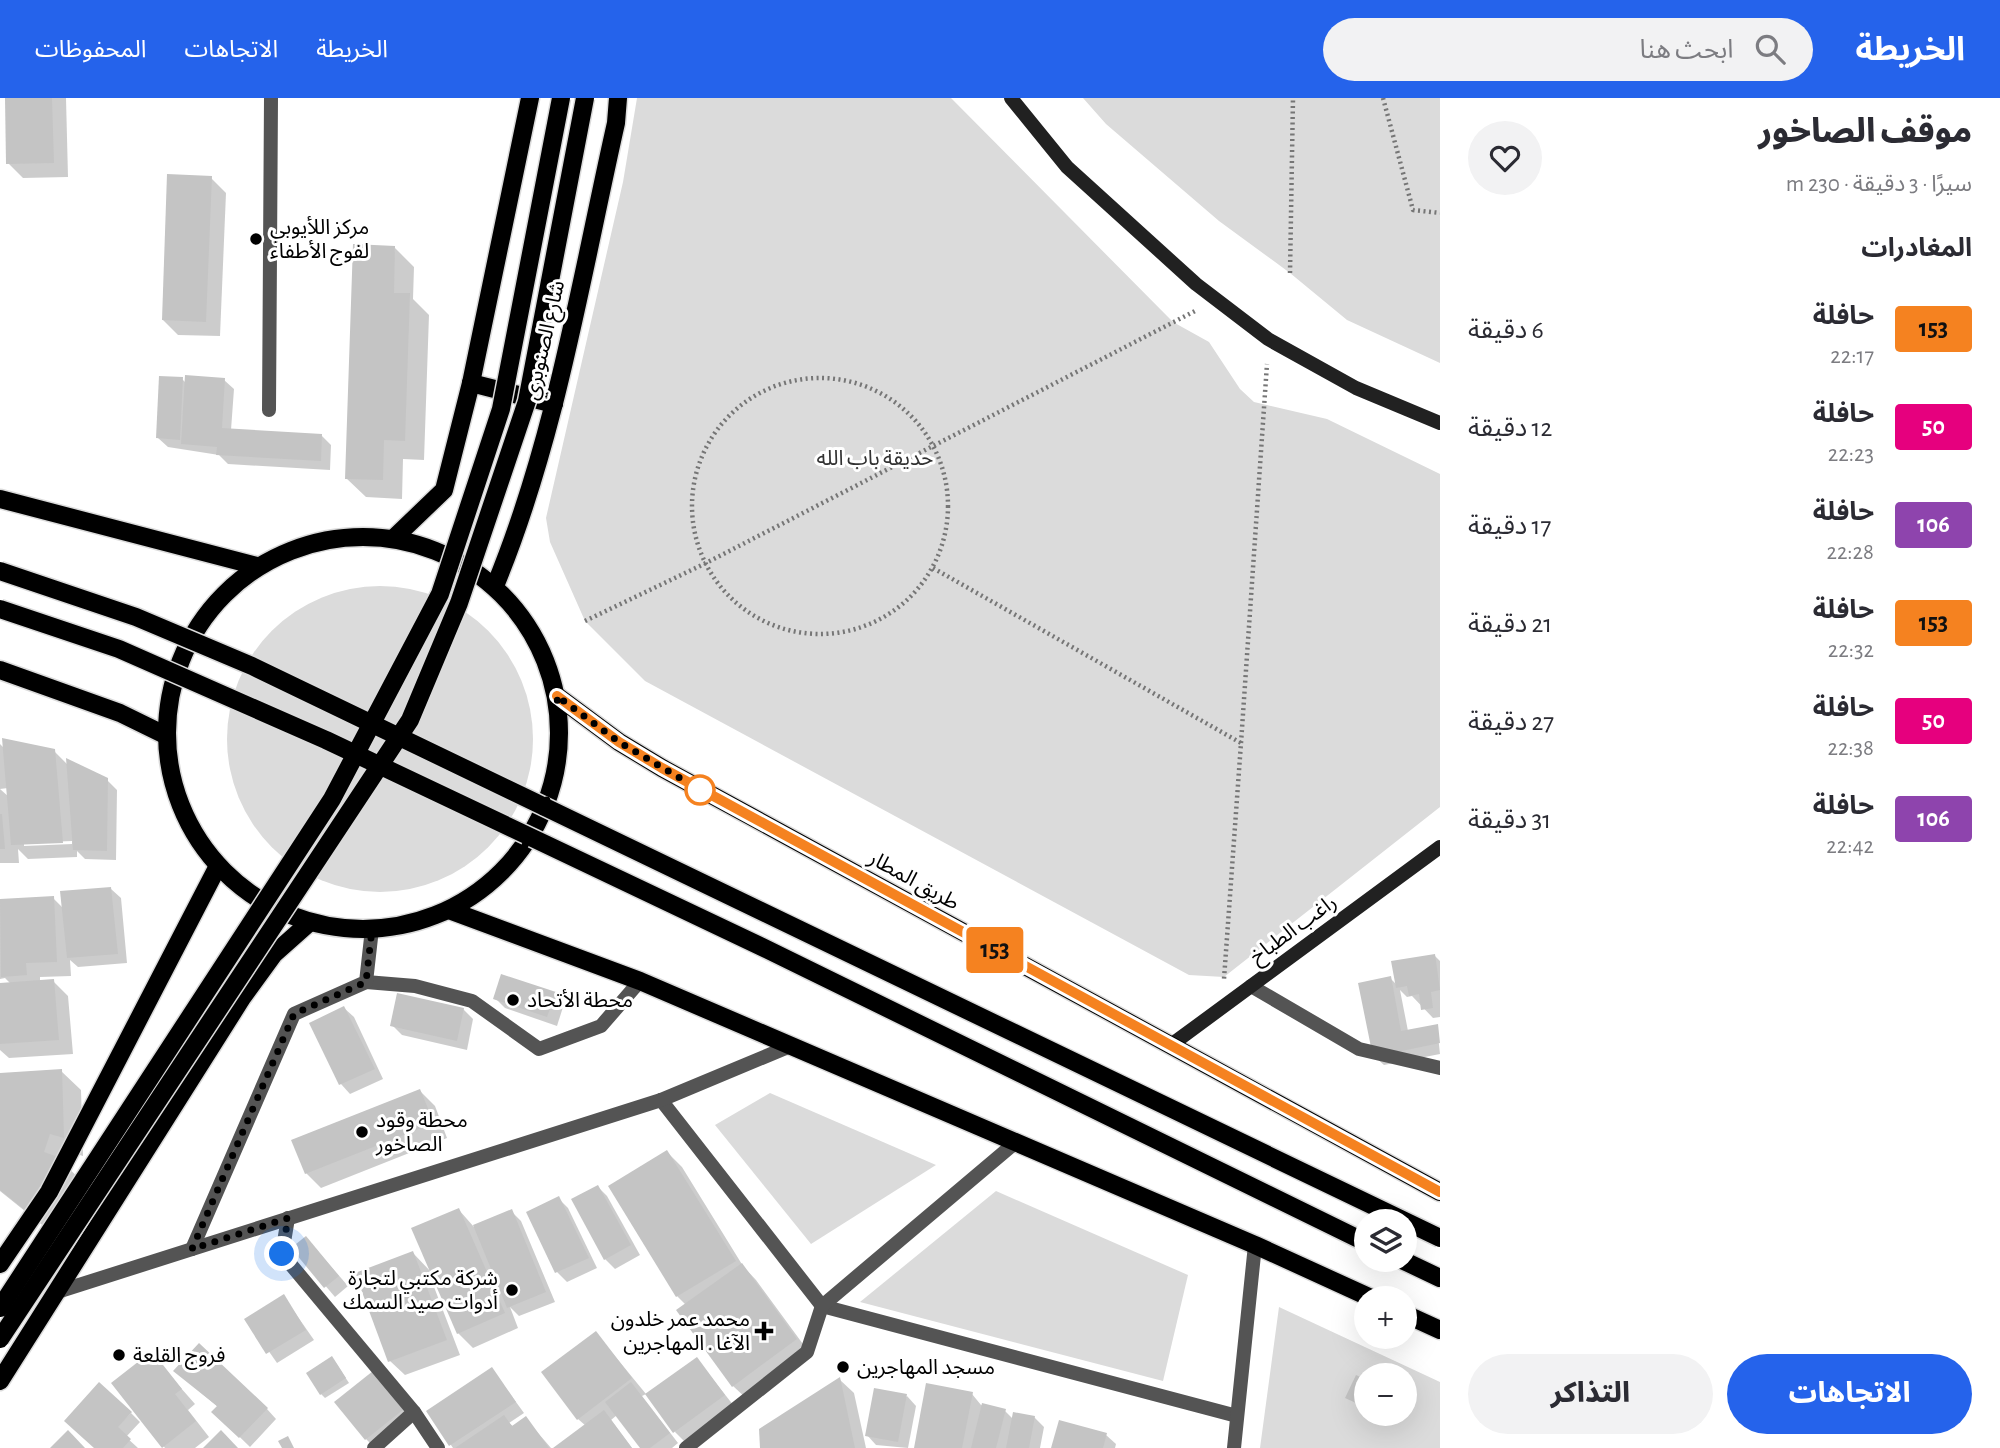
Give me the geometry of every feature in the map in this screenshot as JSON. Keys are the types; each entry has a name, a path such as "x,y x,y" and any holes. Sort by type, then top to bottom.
{"main road":[{"path":"394,538 444,490 471,383 530,98"},
{"path":"0,1308 332,799 440,594 501,409 561,98"},
{"path":"0,1339 410,720 459,603 527,401 585,98"},
{"name":"شارع الصنوبري","path":"495,586 522,520 554,404 613,136 618,98"},
{"path":"1011,98 1067,167 1216,300 1268,340 1356,388 1440,423"},
{"path":"471,383 554,404"},
{"path":"0,499 257,566"},
{"path":"335,538 394,538 448,555 495,586 535,636 557,696 560,736 556,776 543,814 520,853 488,886 449,910 411,923 372,929 340,928 310,922 276,909 245,890 218,866 190,827 172,783 165,735 175,669 207,610 257,566 300,545 335,538"},
{"path":"0,571 136,617 252,666 1440,1238"},
{"path":"0,609 118,649 326,740 760,946 1354,1237"},
{"path":"0,670 120,713 165,735"},
{"name":"طريق المطار","path":"557,696 619,742 662,768 1440,1192"},
{"name":"راغب الطباخ","path":"1171,1045 1440,847"},
{"path":"0,1265 49,1192 218,866"},
{"path":"449,910 640,981 788,1047 1255,1245 1354,1290"},
{"path":"0,1381 242,998 274,954 310,922"},
{"path":"1417,1268 1440,1279"},
{"path":"1417,1319 1440,1330"}],"street":[{"path":"269,410 271,98"},
{"path":"366,982 372,929"},
{"path":"192,1249 294,1014 366,982 415,986 472,1001 540,1049 601,1026 640,981"},
{"path":"1251,986 1359,1049 1440,1068"},
{"path":"57,1292 661,1100 788,1047"},
{"path":"661,1100 822,1306 1237,1416"},
{"path":"686,1448 807,1352 822,1306 1016,1142"},
{"path":"288,1218 282,1254 414,1412 438,1448"},
{"path":"1234,1448 1255,1245"},
{"path":"374,1448 414,1412"}],"path":[{"path":"1290,273 1293,98"},
{"path":"1383,98 1413,210 1440,213"},
{"path":"585,621 704,564 1216,300"},
{"path":"1227,1004 1224,977 1266,405 1268,340"},
{"path":"838,378 876,390 909,412 933,444 945,474 949,506 945,538 933,568 913,596 885,618 853,631 818,635 783,630 751,615 724,593 704,564 692,526 692,486 704,447 727,415 760,391 797,379 838,378"},
{"path":"933,568 1241,743"}],"green space":[{"name":"حديقة باب الله","path":"637,98 951,98 1173,322 1209,342 1240,389 1254,402 1327,419 1440,474 1440,807 1224,977 1189,975 645,681 585,621 550,542 546,518 623,182"},
{"path":"1083,98 1440,98 1440,363 1347,320 1290,273 1219,221 1106,124"},
{"path":"380,586 410,589 439,598 465,612 488,631 507,654 521,680 530,709 533,739 530,769 521,798 507,824 488,847 465,866 439,880 410,889 380,892 350,889 321,880 295,866 272,847 253,824 239,798 230,769 227,739 230,709 239,680 253,654 272,631 295,612 321,598 350,589"},
{"path":"770,1093 936,1165 811,1244 715,1125"},
{"path":"996,1191 1188,1275 1163,1381 860,1302"},
{"path":"1279,1307 1354,1342 1354,1349 1369,1349 1399,1363 1354,1363 1354,1426 1417,1426 1417,1371 1440,1382 1440,1448 1260,1448"}],"building":[{"path":"5,98 52,98 54,163 6,164"},
{"path":"167,174 212,176 206,322 162,320"},
{"path":"353,244 395,246 394,293 410,293 405,441 384,440 383,480 345,479"},
{"path":"185,375 225,378 222,428 322,434 321,461 216,455 217,447 181,444"},
{"path":"159,376 183,377 180,440 156,438"},
{"path":"2,738 55,749 63,843 11,845"},
{"path":"66,758 108,778 107,851 73,850"},
{"path":"2,814 5,849 0,849"},
{"path":"111,887 118,954 67,958 60,891"},
{"path":"54,896 57,962 26,963 27,975 1,977 0,899"},
{"path":"1435,954 1440,990 1431,992 1433,1008 1421,1010 1419,994 1409,996 1407,986 1396,988 1391,961"},
{"path":"501,974 556,992 547,1017 493,999"},
{"path":"1391,976 1401,1031 1438,1024 1440,1043 1373,1057 1358,983"},
{"path":"54,979 59,1040 0,1044 0,983"},
{"path":"397,993 464,1008 457,1041 390,1026"},
{"path":"344,1006 375,1069 339,1085 309,1023"},
{"path":"62,1069 64,1138 50,1134 44,1152 61,1158 25,1210 0,1190 0,1073"},
{"name":"محطة وقود الصاخور","path":"420,1089 434,1123 305,1174 291,1140"},
{"path":"667,1150 736,1261 676,1297 608,1186"},
{"path":"598,1185 631,1245 604,1260 571,1199"},
{"path":"559,1196 589,1258 555,1273 526,1212"},
{"path":"459,1208 505,1313 457,1334 411,1228"},
{"path":"512,1209 546,1292 507,1308 473,1225"},
{"path":"306,1236 339,1276 324,1288 291,1248"},
{"path":"413,1251 447,1340 388,1362 355,1273"},
{"path":"742,1263 797,1339 732,1387 676,1310"},
{"path":"284,1294 306,1330 266,1354 244,1319"},
{"path":"596,1331 632,1378 577,1420 541,1372"},
{"path":"199,1343 268,1408 239,1438 211,1412 217,1406 173,1371"},
{"path":"152,1351 182,1389 175,1394 196,1421 162,1448 111,1383"},
{"path":"332,1356 346,1378 320,1395 306,1373"},
{"path":"697,1357 725,1395 673,1433 645,1394"},
{"path":"492,1367 516,1402 449,1446 426,1411"},
{"path":"373,1371 404,1409 365,1440 334,1402"},
{"path":"840,1377 855,1448 760,1448 759,1429"},
{"path":"1354,1379 1354,1402 1345,1398"},
{"path":"99,1382 132,1412 118,1427 131,1439 123,1448 94,1448 64,1421"},
{"path":"631,1382 670,1433 650,1448 640,1448 605,1402"},
{"path":"926,1383 973,1392 962,1448 914,1448"},
{"path":"874,1388 907,1394 898,1442 865,1436"},
{"path":"982,1403 1006,1409 996,1448 971,1448"},
{"path":"604,1410 632,1448 553,1448"},
{"path":"1013,1412 1035,1416 1029,1448 1006,1448"},
{"path":"504,1415 512,1426 526,1416 549,1448 455,1448"},
{"path":"1059,1420 1107,1433 1103,1448 1051,1448"},
{"path":"68,1430 85,1448 50,1448"},
{"path":"221,1430 238,1448 203,1448"},
{"path":"288,1436 294,1448 282,1448 278,1441"}],"bus line":[{"name":"153","path":"557,696 619,742 662,768 1440,1192"}],"place":[{"name":"مركز اللأيوبي لفوج الأطفاء","path":"256,239"},
{"name":"محطة الأتحاد","path":"513,1000"},
{"name":"محطة وقود الصاخور","path":"362,1132"},
{"name":"شركة مكتبي لتجارة أدوات صيد السمك","path":"512,1290"},
{"name":"محمد عمر خلدون الآغا . المهاجرين","path":"764,1331"},
{"name":"فروج القلعة","path":"119,1355"},
{"name":"مسجد المهاجرين","path":"843,1367"}],"route":[{"path":"282,1254 288,1218 192,1249 294,1014 366,982 372,929 411,923 449,910 488,886 520,853 543,814 556,776 560,736 557,696 619,742 702,791 700,790"}]}
